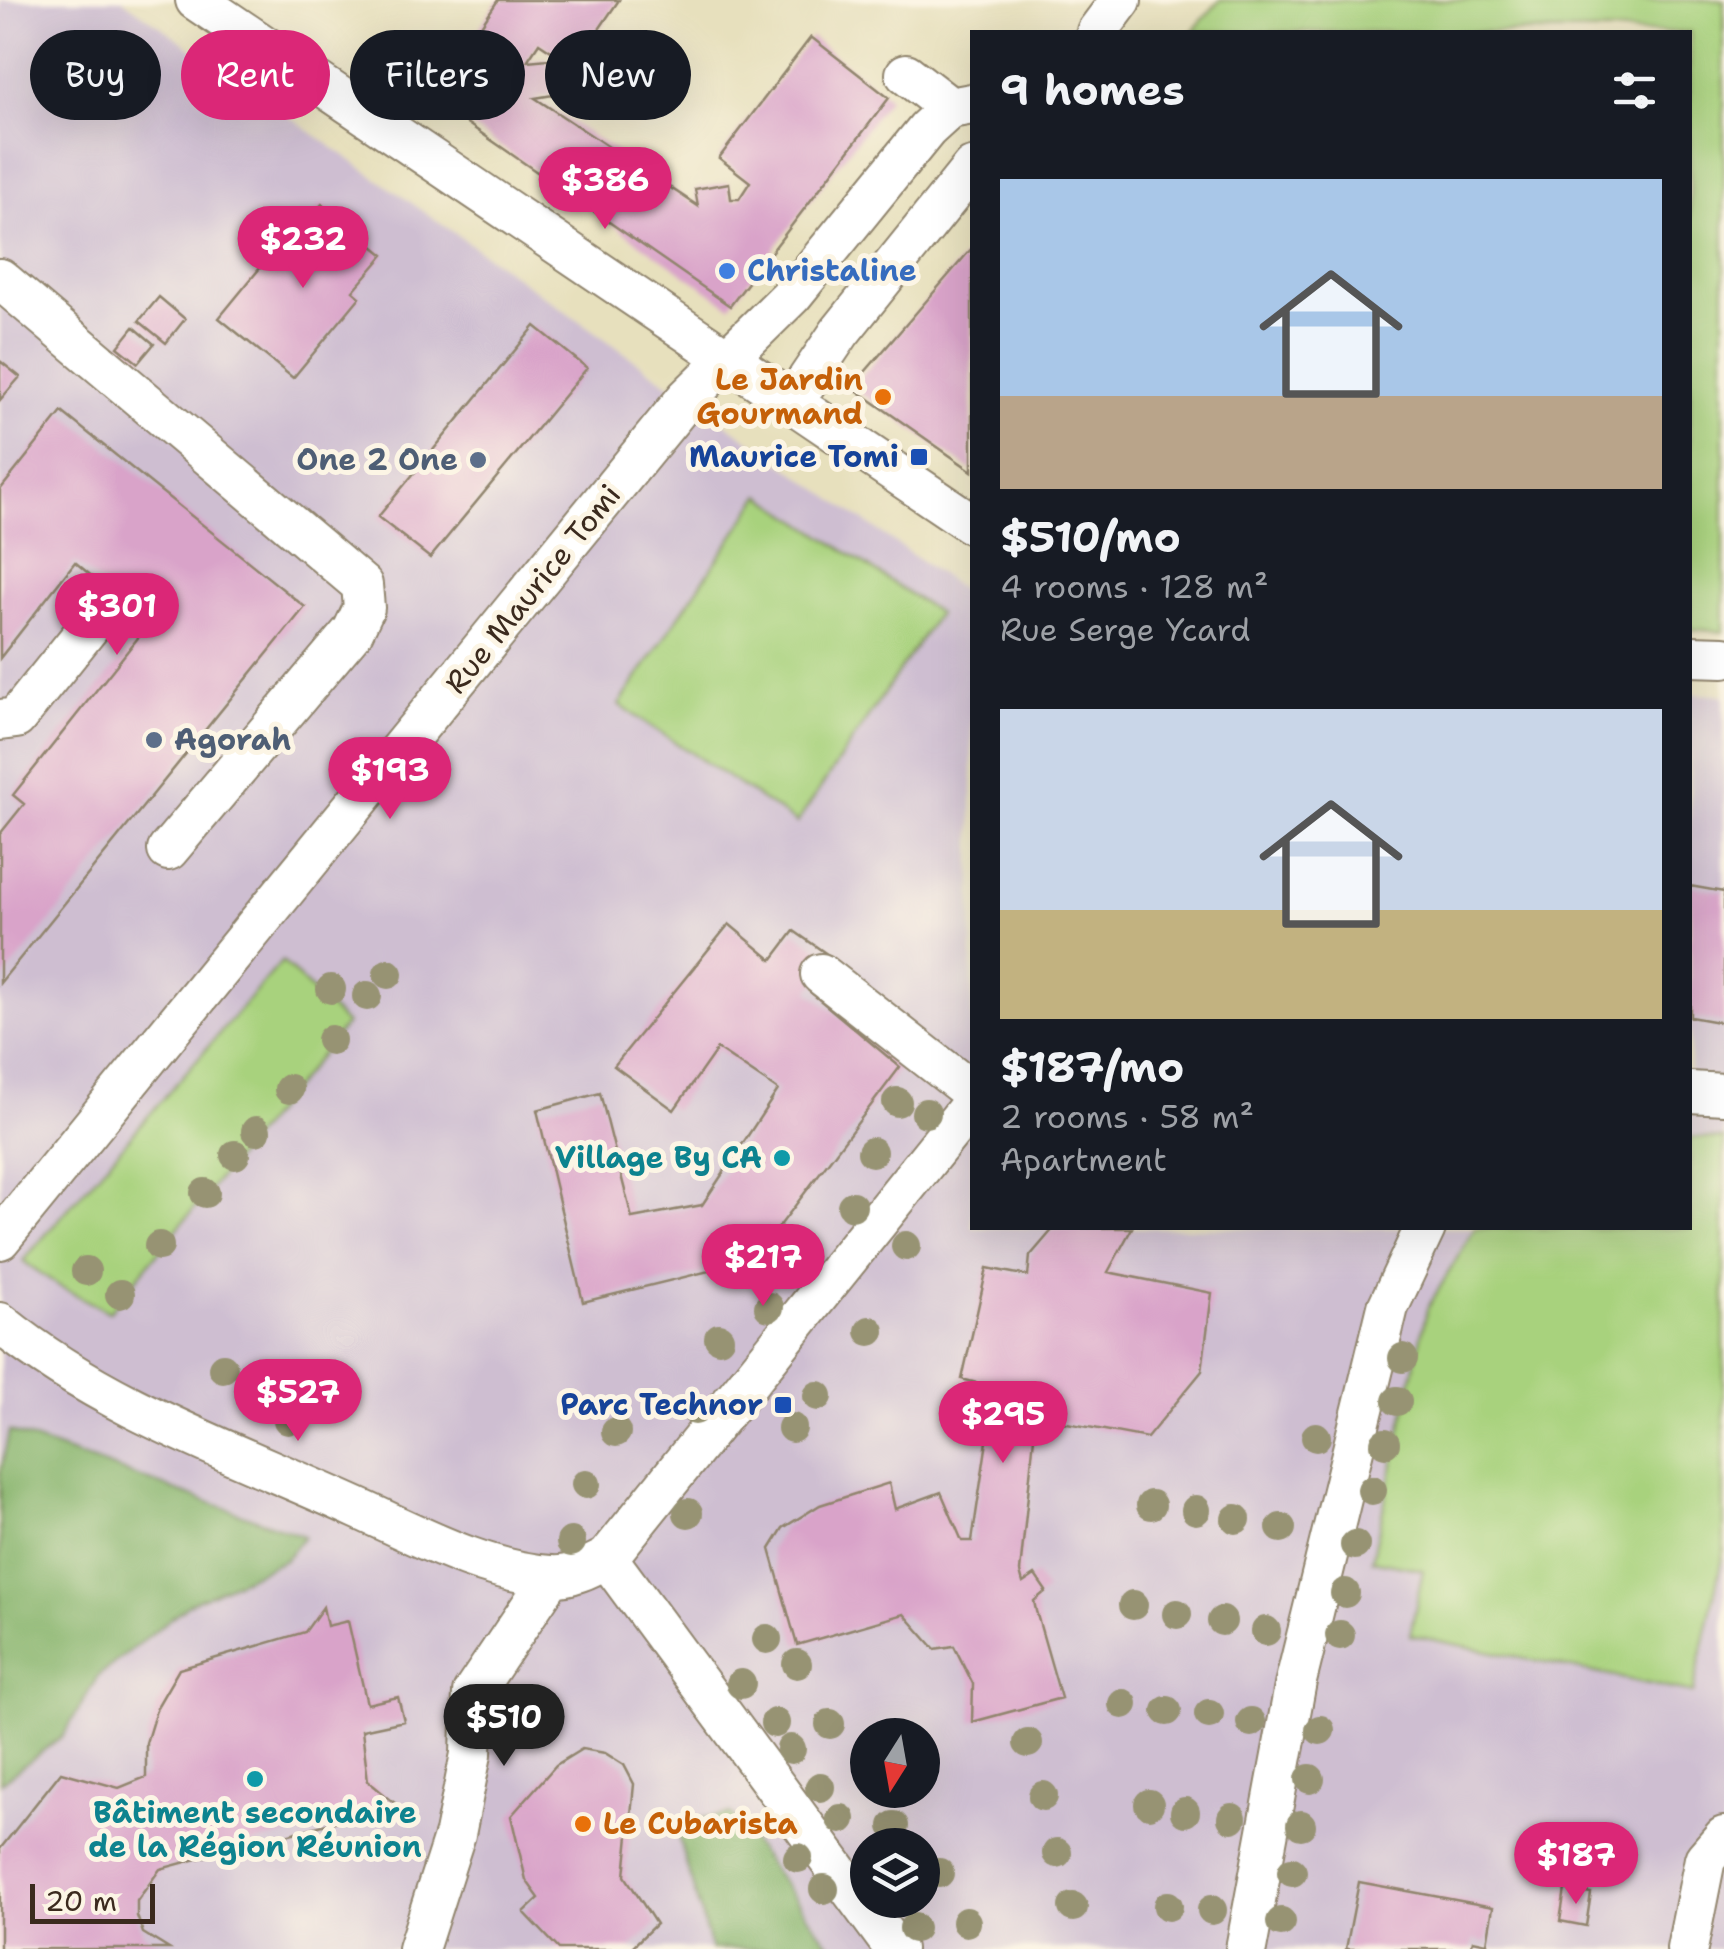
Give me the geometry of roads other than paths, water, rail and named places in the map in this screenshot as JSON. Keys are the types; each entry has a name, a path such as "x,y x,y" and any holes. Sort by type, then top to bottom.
{"street":[{"path":"196,0 794,400 970,523"},
{"path":"1098,30 1121,0"},
{"path":"906,74 961,106"},
{"name":"Rue Maurice Tomi","path":"0,1239 687,398 792,295 927,129 961,106"},
{"path":"794,400 840,332 970,170"},
{"path":"0,279 362,585 364,608 354,631 168,850"},
{"path":"0,720 16,718 94,622"},
{"path":"1692,656 1724,658"},
{"path":"821,974 970,1090"},
{"path":"1692,1092 1724,1094"},
{"path":"0,1323 38,1354 124,1406 430,1542 488,1563 551,1576 583,1570 607,1558 970,1106"},
{"path":"1246,1949 1296,1681 1388,1307 1423,1230"},
{"path":"607,1558 895,1949"},
{"path":"418,1949 458,1818 471,1754 473,1692 551,1576"},
{"path":"1687,1949 1705,1859 1724,1838"}],"place":[{"name":"Christaline","path":"727,271"},
{"name":"Le Jardin Gourmand","path":"883,397"},
{"name":"Maurice Tomi","path":"919,457"},
{"name":"One 2 One","path":"478,460"},
{"name":"Agorah","path":"154,740"},
{"name":"Village By CA","path":"782,1158"},
{"name":"Parc Technor","path":"783,1405"},
{"name":"Bâtiment secondaire de la Région Réunion","path":"255,1779"},
{"name":"Le Cubarista","path":"583,1824"}]}
